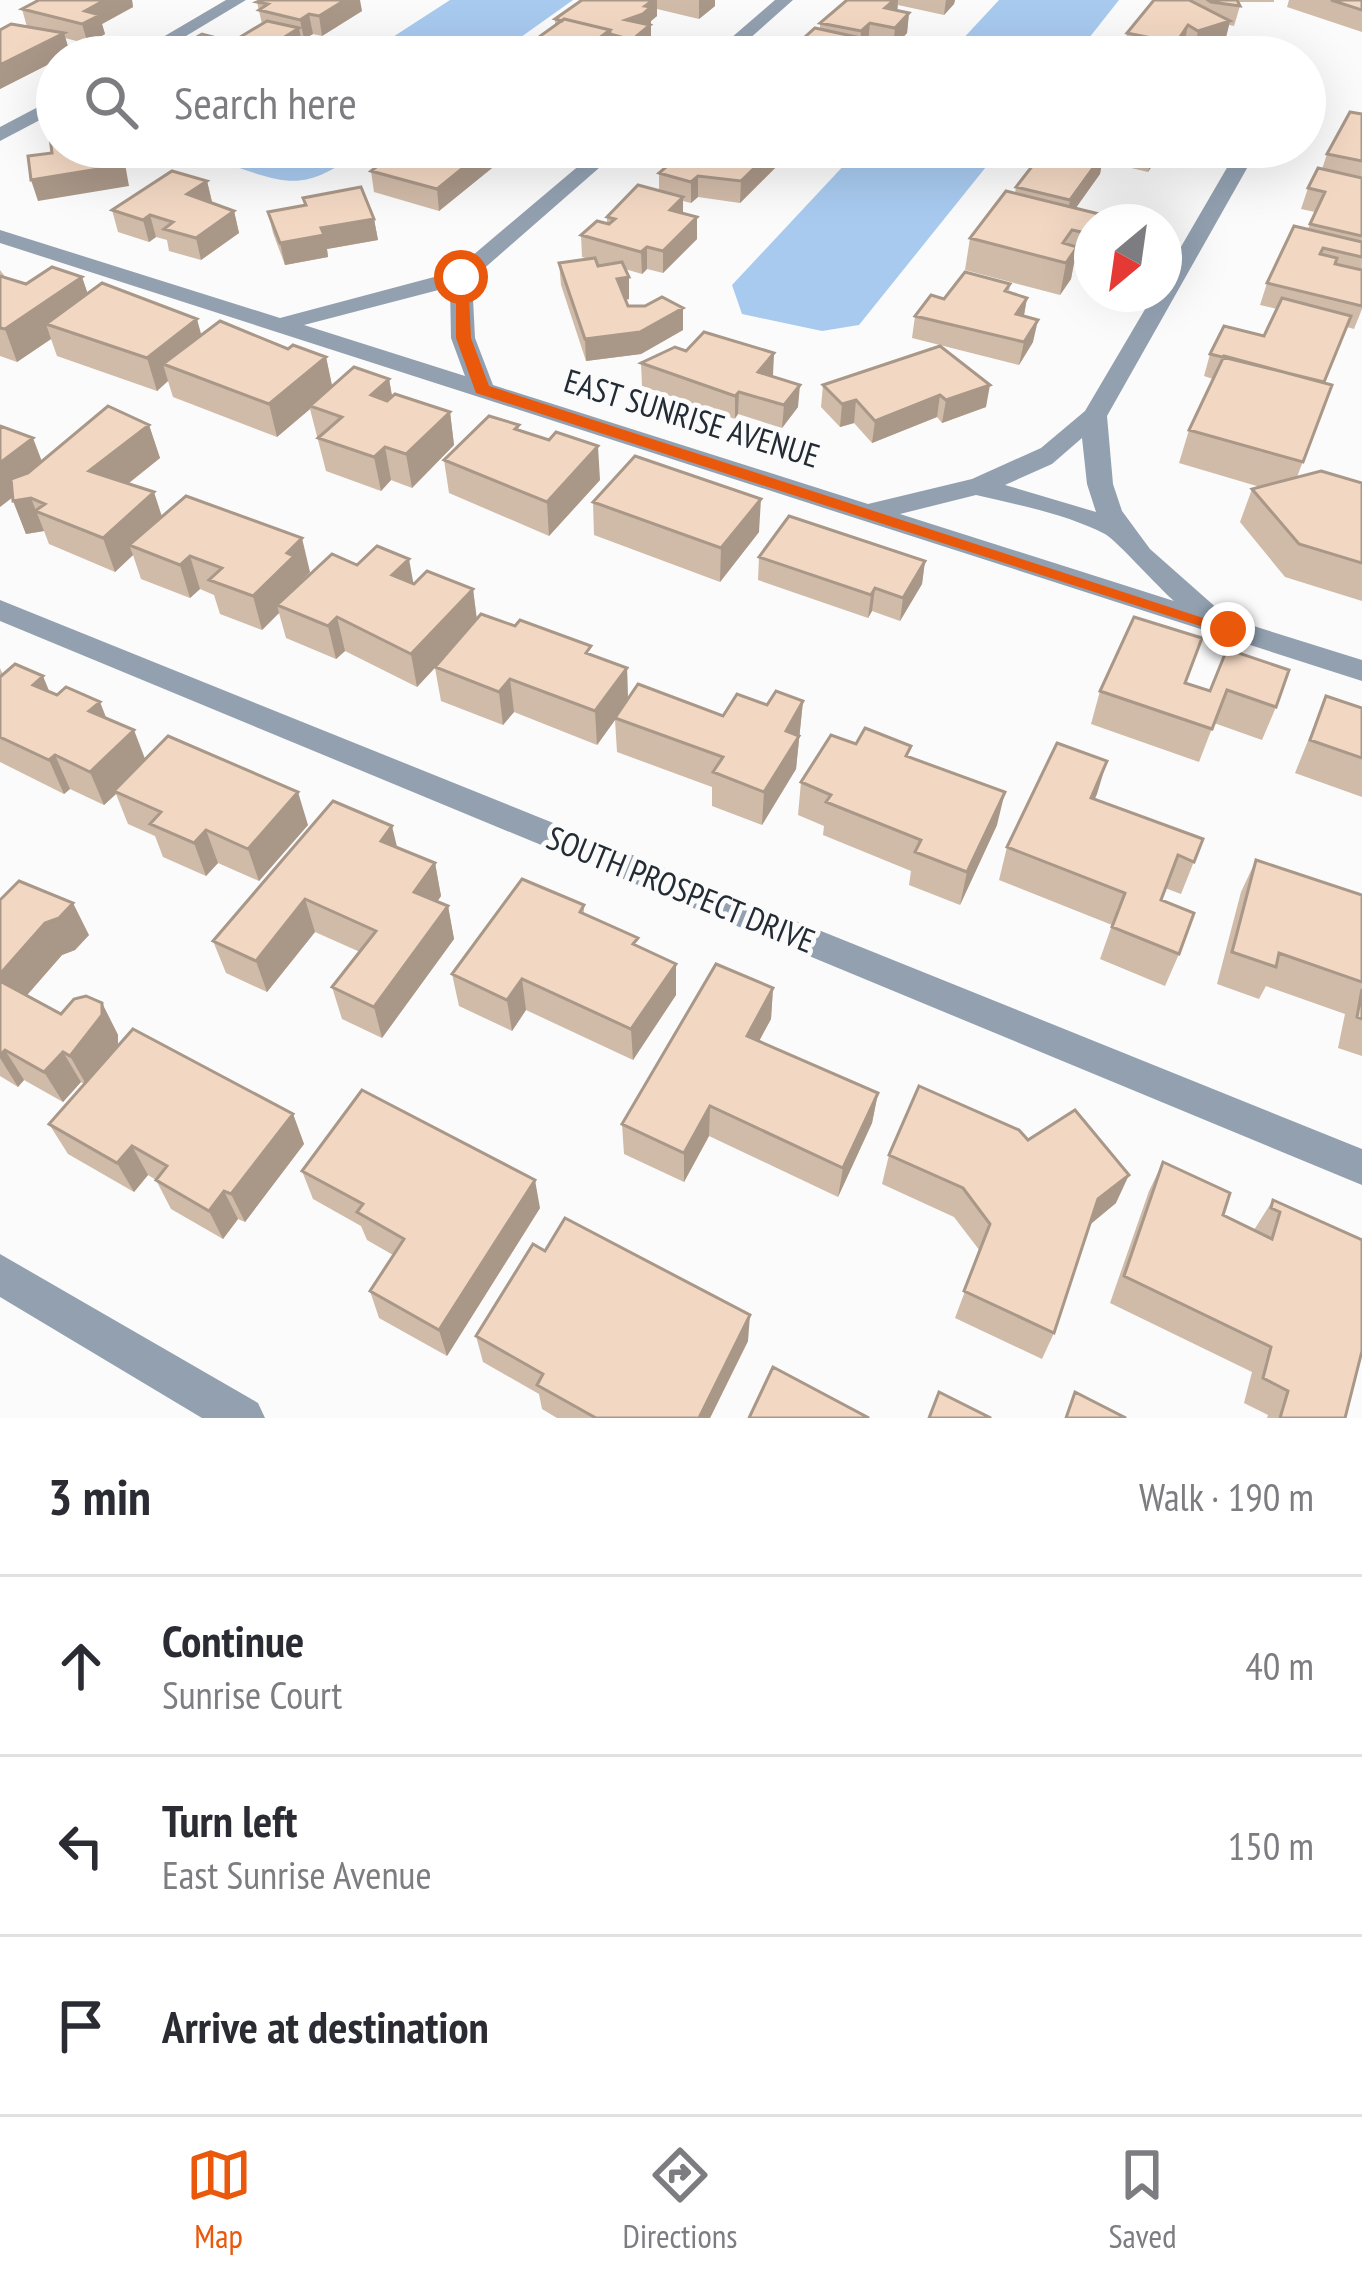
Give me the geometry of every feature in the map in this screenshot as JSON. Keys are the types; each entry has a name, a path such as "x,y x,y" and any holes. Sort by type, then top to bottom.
{"street":[{"path":"175,36 238,0"},
{"path":"743,36 785,0"},
{"path":"0,135 36,115"},
{"path":"279,325 461,277 588,168"},
{"path":"870,512 973,486 1039,460 1095,416 1237,168"},
{"name":"EAST SUNRISE AVENUE","path":"0,236 1362,671"},
{"path":"461,277 463,338 482,389"},
{"path":"1095,416 1095,472 1114,528"},
{"path":"973,486 1049,504 1114,528 1228,629"},
{"name":"SOUTH PROSPECT DRIVE","path":"0,610 1362,1167"},
{"path":"0,1274 243,1418"}],"water":[{"path":"450,0 573,0 522,36 394,36"},
{"path":"999,0 1119,0 1091,36 966,36"},
{"path":"240,168 334,168 314,178 268,177"},
{"path":"841,168 985,168 859,325 822,331 742,314 732,285"}],"building":[{"path":"39,0 105,0 85,11 100,15 82,24 22,9"},
{"path":"345,0 319,16 309,14 300,20 259,10 268,4 257,2"},
{"path":"582,0 653,0 643,14 626,20 650,25 637,36 617,36 610,30 555,19"},
{"path":"847,0 894,0 885,8 909,13 895,28 870,23 861,31 820,23"},
{"path":"1154,0 1189,0 1230,21 1198,31 1188,25 1181,36 1127,33"},
{"path":"1208,0 1237,0 1240,6 1211,2"},
{"path":"1331,0 1362,0 1362,10"},
{"path":"564,19 610,30 602,36 540,36"},
{"path":"267,21 299,28 286,36 242,36"},
{"path":"11,24 64,33 36,36 36,47 0,65 0,30"},
{"path":"815,28 852,36 806,36"},
{"path":"1350,112 1362,114 1362,161 1327,154"},
{"path":"36,155 36,168 105,168 31,180 28,156"},
{"path":"375,168 463,168 437,189 371,171"},
{"path":"665,168 754,168 741,181 698,176 691,182 659,173"},
{"path":"1031,168 1093,168 1070,200 1016,187"},
{"path":"1318,168 1362,178 1362,236 1310,224 1325,192 1308,188"},
{"path":"172,171 207,181 187,194 234,211 196,238 164,229 173,222 150,215 143,220 112,210"},
{"path":"638,185 683,197 670,210 697,217 663,251 647,247 641,252 581,235 597,221 609,224 615,219 607,217"},
{"path":"361,187 374,219 321,228 324,235 280,243 268,212 306,205 303,198"},
{"path":"1006,191 1074,208 1074,230 1063,243 1074,246 1074,251 1066,263 970,238"},
{"path":"1294,226 1362,242 1362,257 1323,248 1320,254 1337,258 1335,264 1362,270 1362,306 1267,283"},
{"path":"595,258 598,266 622,262 629,277 617,279 628,306 645,306 662,297 683,308 640,332 585,339 559,263"},
{"path":"52,267 82,277 0,328 0,276 26,284"},
{"path":"965,272 1010,284 1005,291 1027,298 1016,314 1038,320 1024,342 915,316 931,295 944,299"},
{"path":"102,283 197,319 147,358 46,324"},
{"path":"1282,298 1351,316 1324,382 1210,354 1224,326 1264,336"},
{"path":"220,321 288,349 293,345 326,357 269,404 163,364"},
{"path":"704,332 774,353 758,372 800,385 784,405 739,392 735,396 641,363 675,347 686,351"},
{"path":"940,346 990,385 946,400 940,395 875,421 856,400 842,404 823,385"},
{"path":"1224,356 1332,385 1303,462 1189,430"},
{"path":"354,367 389,379 371,395 387,401 395,394 450,412 406,454 385,447 374,457 318,438 342,417 310,406"},
{"path":"108,406 149,425 89,471 154,492 103,538 35,511 45,504 31,498 13,501 11,479 28,473"},
{"path":"489,416 549,440 556,432 598,446 547,502 444,460"},
{"path":"0,426 33,438 0,463"},
{"path":"635,456 761,499 721,548 593,502"},
{"path":"1321,471 1362,483 1362,563 1299,544 1252,489"},
{"path":"186,496 302,538 287,553 294,556 253,596 209,580 222,568 190,556 180,565 129,545"},
{"path":"789,516 925,561 903,598 875,588 871,595 759,557"},
{"path":"377,546 409,559 392,575 414,584 427,571 473,589 411,654 337,617 328,626 277,605 332,554 357,565"},
{"path":"481,614 515,626 520,620 591,646 586,653 627,668 595,711 510,679 499,692 435,667"},
{"path":"1134,617 1202,638 1185,683 1210,691 1227,649 1289,670 1276,707 1227,690 1212,729 1100,691"},
{"path":"15,664 43,676 33,685 57,695 66,687 100,702 89,711 134,730 90,772 55,755 49,760 0,737 0,677"},
{"path":"638,684 723,716 737,694 767,705 776,691 803,701 786,731 799,736 764,792 713,772 723,757 615,718"},
{"path":"1326,696 1362,708 1362,758 1310,740"},
{"path":"865,728 911,746 906,756 1005,792 967,872 915,852 921,840 826,802 831,795 801,782 831,735 856,744"},
{"path":"168,736 298,792 248,849 206,830 194,843 150,824 161,812 114,791"},
{"path":"1057,743 1107,761 1091,798 1203,839 1194,862 1178,855 1161,900 1194,913 1179,954 1112,927 1125,893 1007,847"},
{"path":"333,801 392,826 381,841 435,863 414,892 448,906 374,1007 332,987 376,931 305,899 256,961 213,941"},
{"path":"1256,860 1362,895 1362,982 1279,953 1276,967 1232,952"},
{"path":"522,879 584,905 580,912 638,938 633,944 676,964 631,1029 522,979 507,1000 452,974"},
{"path":"19,881 73,903 59,918 45,923 0,974 0,900"},
{"path":"716,964 773,988 747,1036 878,1093 843,1168 710,1106 684,1153 622,1124"},
{"path":"0,981 61,1014 74,999 86,996 102,1003 102,1015 70,1056 63,1052 44,1072 5,1050 0,1055"},
{"path":"133,1029 293,1114 231,1194 224,1191 209,1211 156,1180 167,1166 132,1146 117,1163 49,1124"},
{"path":"919,1086 1019,1130 1028,1140 1075,1110 1129,1175 1098,1199 1054,1333 964,1291 990,1224 963,1188 889,1155"},
{"path":"362,1090 535,1180 439,1330 370,1291 404,1239 357,1212 363,1204 302,1171"},
{"path":"1163,1162 1230,1193 1223,1215 1272,1239 1280,1212 1271,1208 1273,1200 1362,1240 1362,1351 1345,1418 1280,1418 1288,1391 1263,1378 1271,1347 1124,1276"},
{"path":"565,1218 750,1315 699,1418 596,1418 537,1385 543,1374 476,1336 533,1244 545,1251"},
{"path":"773,1367 869,1418 749,1418"},
{"path":"939,1392 991,1418 929,1418"},
{"path":"1075,1392 1126,1418 1066,1418"}],"route":[{"path":"461,277 463,338 482,389 1228,629"}]}
